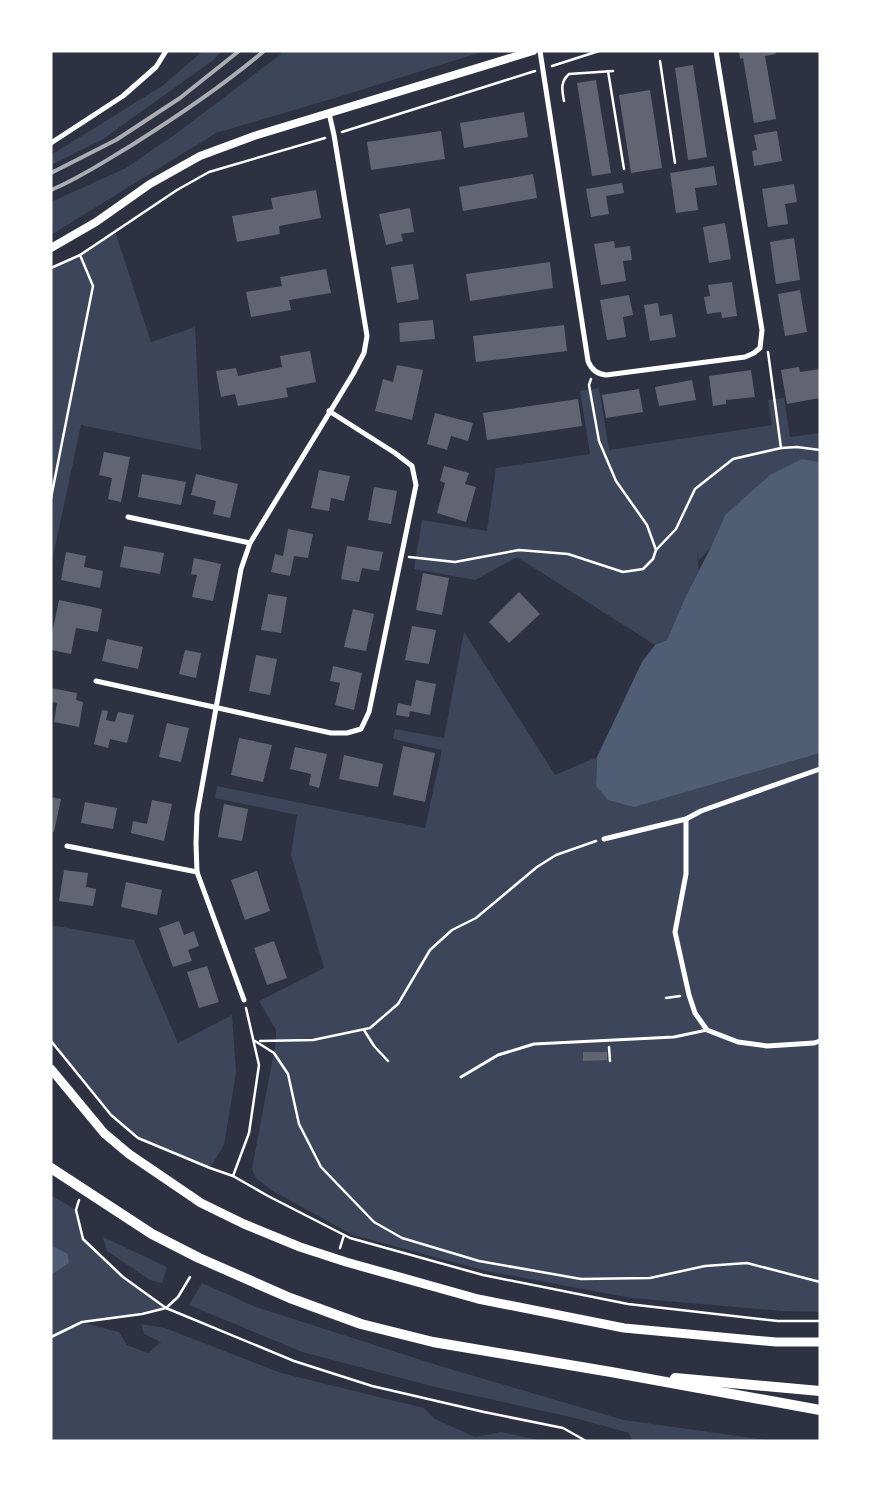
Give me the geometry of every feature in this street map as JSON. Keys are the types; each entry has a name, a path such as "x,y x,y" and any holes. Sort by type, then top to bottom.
{"highway":[{"path":"51,1168 81,1190 152,1234 199,1258 290,1298 361,1324 433,1342 820,1410"},
{"path":"611,1372 820,1391"}],"main road":[{"path":"51,1069 104,1133 130,1154 201,1203 244,1224 300,1246 478,1299 624,1328 776,1342 820,1342"}],"street":[{"path":"51,143 124,96 156,67 166,51"},
{"path":"51,248 96,222 150,184 200,156 254,136 533,51"},
{"path":"540,51 588,361 593,369 602,374 609,375 745,356 754,353 760,348 762,330 716,51"},
{"path":"244,1000 197,872 197,814 241,569 250,543 364,353 367,336 329,113"},
{"path":"96,681 331,733 347,733 361,729 369,712 403,556 416,485 412,466 395,453 329,412"},
{"path":"128,517 250,543"},
{"path":"604,838 686,819 701,811 820,769"},
{"path":"686,819 686,874 675,932 689,995 695,1013 707,1030 738,1042 768,1046 820,1041"},
{"path":"67,846 197,872"}],"lane":[{"path":"461,1077 498,1055 534,1044 674,1037 707,1030"}],"path":[{"path":"51,268 80,255 177,190 209,172 334,135 598,51"},
{"path":"660,61 675,163"},
{"path":"608,71 624,169"},
{"path":"564,101 562,84 565,77 569,74 612,71"},
{"path":"51,498 92,286 80,255"},
{"path":"761,344 767,346 781,448"},
{"path":"593,369 589,385 598,441 616,481 647,524 656,550"},
{"path":"403,556 455,562 519,550 568,554 623,572 643,569 653,559 656,550 676,528 695,489 733,460 781,448 797,447 820,450"},
{"path":"255,1040 313,1040 370,1028 398,1004 430,950 452,930 476,918 556,855 604,838"},
{"path":"666,998 689,995"},
{"path":"233,1176 249,1134 259,1065 255,1040 244,1000"},
{"path":"364,1030 374,1046 388,1062"},
{"path":"255,1040 274,1053 288,1074 299,1124 321,1168 374,1222 402,1238 479,1261 581,1279 650,1278 705,1266 747,1263 820,1282"},
{"path":"609,1040 610,1061"},
{"path":"51,1041 111,1115 138,1138 233,1176 350,1238 483,1275 628,1304 778,1321 820,1321"},
{"path":"81,1190 76,1210 83,1239 123,1277 166,1308 294,1361 363,1383 484,1412 563,1428 586,1441"},
{"path":"337,1258 344,1235"},
{"path":"51,1337 82,1322 142,1314 166,1308 178,1297 190,1276"}],"shaded area":[{"path":"203,51 222,51 212,61 103,139 51,165 51,155 162,86"},
{"path":"285,51 485,51 216,133 51,235 51,202 126,168 177,133"},
{"path":"115,231 151,342 195,327 201,450 81,425 51,566 51,268 80,255"},
{"path":"599,388 609,450 772,425 768,400 784,398 790,437 820,433 820,462 802,459 725,515 711,547 699,560 697,552 699,571 667,640 655,645 517,557 475,580 414,569 422,520 487,531 496,468 590,454 580,391"},
{"path":"802,459 820,462 820,753 634,807 608,800 596,786 597,757 642,662 655,645 667,640 725,515 770,475"},
{"path":"464,632 555,775 597,757 596,786 634,806 820,753 820,1312 783,1311 631,1298 486,1271 353,1235 271,1190 255,1177 252,1169 276,1041 276,1030 259,1001 324,968 291,855 297,815 215,798 217,786 425,828 442,750 393,739 395,729 444,738"},
{"path":"51,925 134,940 178,1043 232,1015 236,1073 224,1145 210,1168 138,1138 111,1115 51,1041"},
{"path":"51,1195 76,1210 83,1239 121,1275 166,1308 84,1323 119,1332 127,1345 148,1353 161,1342 144,1334 141,1324 165,1328 281,1373 424,1408 435,1419 475,1437 501,1432 543,1441 51,1441 51,1275 69,1262 68,1254 51,1245"},
{"path":"103,1237 167,1267 162,1283 150,1280 107,1251"},
{"path":"51,1245 68,1254 69,1263 51,1275"},
{"path":"202,1283 256,1307 440,1366 624,1420 773,1441 632,1441 629,1433 575,1418 435,1387 302,1352 189,1305"}],"building":[{"path":"739,51 775,51 776,54 765,56 776,119 754,123 743,58 740,59"},
{"path":"693,65 707,157 688,160 675,68"},
{"path":"596,80 611,173 592,176 577,83"},
{"path":"650,90 662,168 631,173 619,95"},
{"path":"524,112 528,137 464,148 460,123"},
{"path":"441,131 445,159 371,170 367,142"},
{"path":"777,131 782,161 754,166 752,151 757,150 754,135"},
{"path":"714,166 717,185 695,188 698,210 676,213 670,173"},
{"path":"533,174 537,198 463,211 459,187"},
{"path":"622,183 624,193 606,196 609,214 591,217 586,189"},
{"path":"794,184 797,202 785,204 788,224 768,227 762,189"},
{"path":"316,190 321,218 279,226 280,234 237,242 232,216 273,209 271,198"},
{"path":"410,208 414,232 401,234 403,241 386,245 379,214"},
{"path":"725,223 731,259 709,263 703,227"},
{"path":"794,238 800,280 776,284 770,242"},
{"path":"614,241 615,248 630,246 632,260 623,261 626,281 601,285 594,244"},
{"path":"550,262 553,288 470,301 466,274"},
{"path":"413,264 419,299 397,303 391,267"},
{"path":"326,269 331,293 289,300 291,310 251,317 246,292 282,286 280,277"},
{"path":"732,282 737,316 722,318 721,312 707,314 704,297 710,296 708,285"},
{"path":"800,290 807,332 785,336 778,294"},
{"path":"629,295 633,315 623,317 626,337 607,340 600,300"},
{"path":"658,303 660,316 672,314 676,337 650,341 644,305"},
{"path":"433,320 435,339 400,342 399,323"},
{"path":"564,325 567,351 476,362 473,336"},
{"path":"310,351 316,382 286,388 288,397 238,406 235,394 221,397 216,371 236,368 238,376 282,367 280,356"},
{"path":"397,365 423,370 412,420 375,411 383,379 393,382"},
{"path":"799,367 800,372 820,369 820,398 787,404 781,370"},
{"path":"751,370 755,397 726,400 726,404 713,406 709,376"},
{"path":"692,380 696,400 659,406 655,387"},
{"path":"639,389 643,412 606,418 602,395"},
{"path":"578,399 582,426 487,440 483,413"},
{"path":"435,413 473,423 468,441 451,436 447,450 427,444"},
{"path":"104,452 130,457 121,502 108,499 112,478 99,475"},
{"path":"444,466 469,473 465,484 476,487 466,522 437,513 445,483 440,481"},
{"path":"319,470 350,476 344,501 331,498 329,511 311,508"},
{"path":"142,474 186,482 181,505 138,497"},
{"path":"196,474 238,484 230,518 213,514 216,501 191,495"},
{"path":"374,487 397,491 391,524 368,520"},
{"path":"288,529 313,534 308,558 294,556 290,576 271,572 275,554 283,556"},
{"path":"124,546 164,553 160,574 120,567"},
{"path":"347,546 383,552 379,571 362,568 359,582 341,579"},
{"path":"66,552 86,556 84,567 103,571 100,588 61,580"},
{"path":"194,558 221,564 213,601 192,597 197,575 191,574"},
{"path":"423,573 449,578 442,615 416,610"},
{"path":"519,592 540,614 509,643 489,622"},
{"path":"268,594 287,597 281,633 261,630"},
{"path":"59,600 102,609 98,632 76,628 71,654 51,650 51,638"},
{"path":"353,609 374,614 366,651 344,647"},
{"path":"412,626 436,630 429,664 405,660"},
{"path":"107,639 143,647 138,669 102,661"},
{"path":"185,650 201,653 196,678 179,674"},
{"path":"256,655 277,659 270,695 249,691"},
{"path":"333,666 362,673 354,710 335,705 340,683 330,681"},
{"path":"416,680 436,684 430,715 410,711 409,717 396,715 398,703 411,706"},
{"path":"51,688 77,693 76,700 83,702 79,727 54,722 57,703 51,702"},
{"path":"102,710 108,711 106,720 115,722 118,712 134,715 127,743 110,739 108,748 94,744"},
{"path":"167,723 189,728 181,762 159,757"},
{"path":"239,738 272,745 263,782 231,775"},
{"path":"403,746 435,753 425,802 393,795"},
{"path":"295,747 327,754 319,788 309,785 311,774 290,769"},
{"path":"344,755 383,764 378,787 339,779"},
{"path":"51,797 61,799 54,832 51,831"},
{"path":"152,800 172,804 164,841 131,833 133,821 147,824"},
{"path":"85,802 117,808 113,829 81,823"},
{"path":"224,804 248,809 242,841 218,837"},
{"path":"64,870 88,873 86,887 96,889 93,906 59,901"},
{"path":"257,871 270,911 245,920 231,880"},
{"path":"126,882 162,890 157,915 121,907"},
{"path":"179,921 184,935 194,931 199,946 188,950 192,961 173,967 159,928"},
{"path":"274,941 287,978 267,985 254,948"},
{"path":"207,966 219,1002 199,1008 187,972"},
{"path":"583,1052 607,1052 607,1060 583,1061"}],"railway":[{"path":"51,173 116,140 180,98 239,51"},
{"path":"51,190 92,169 166,123 264,51"}]}
